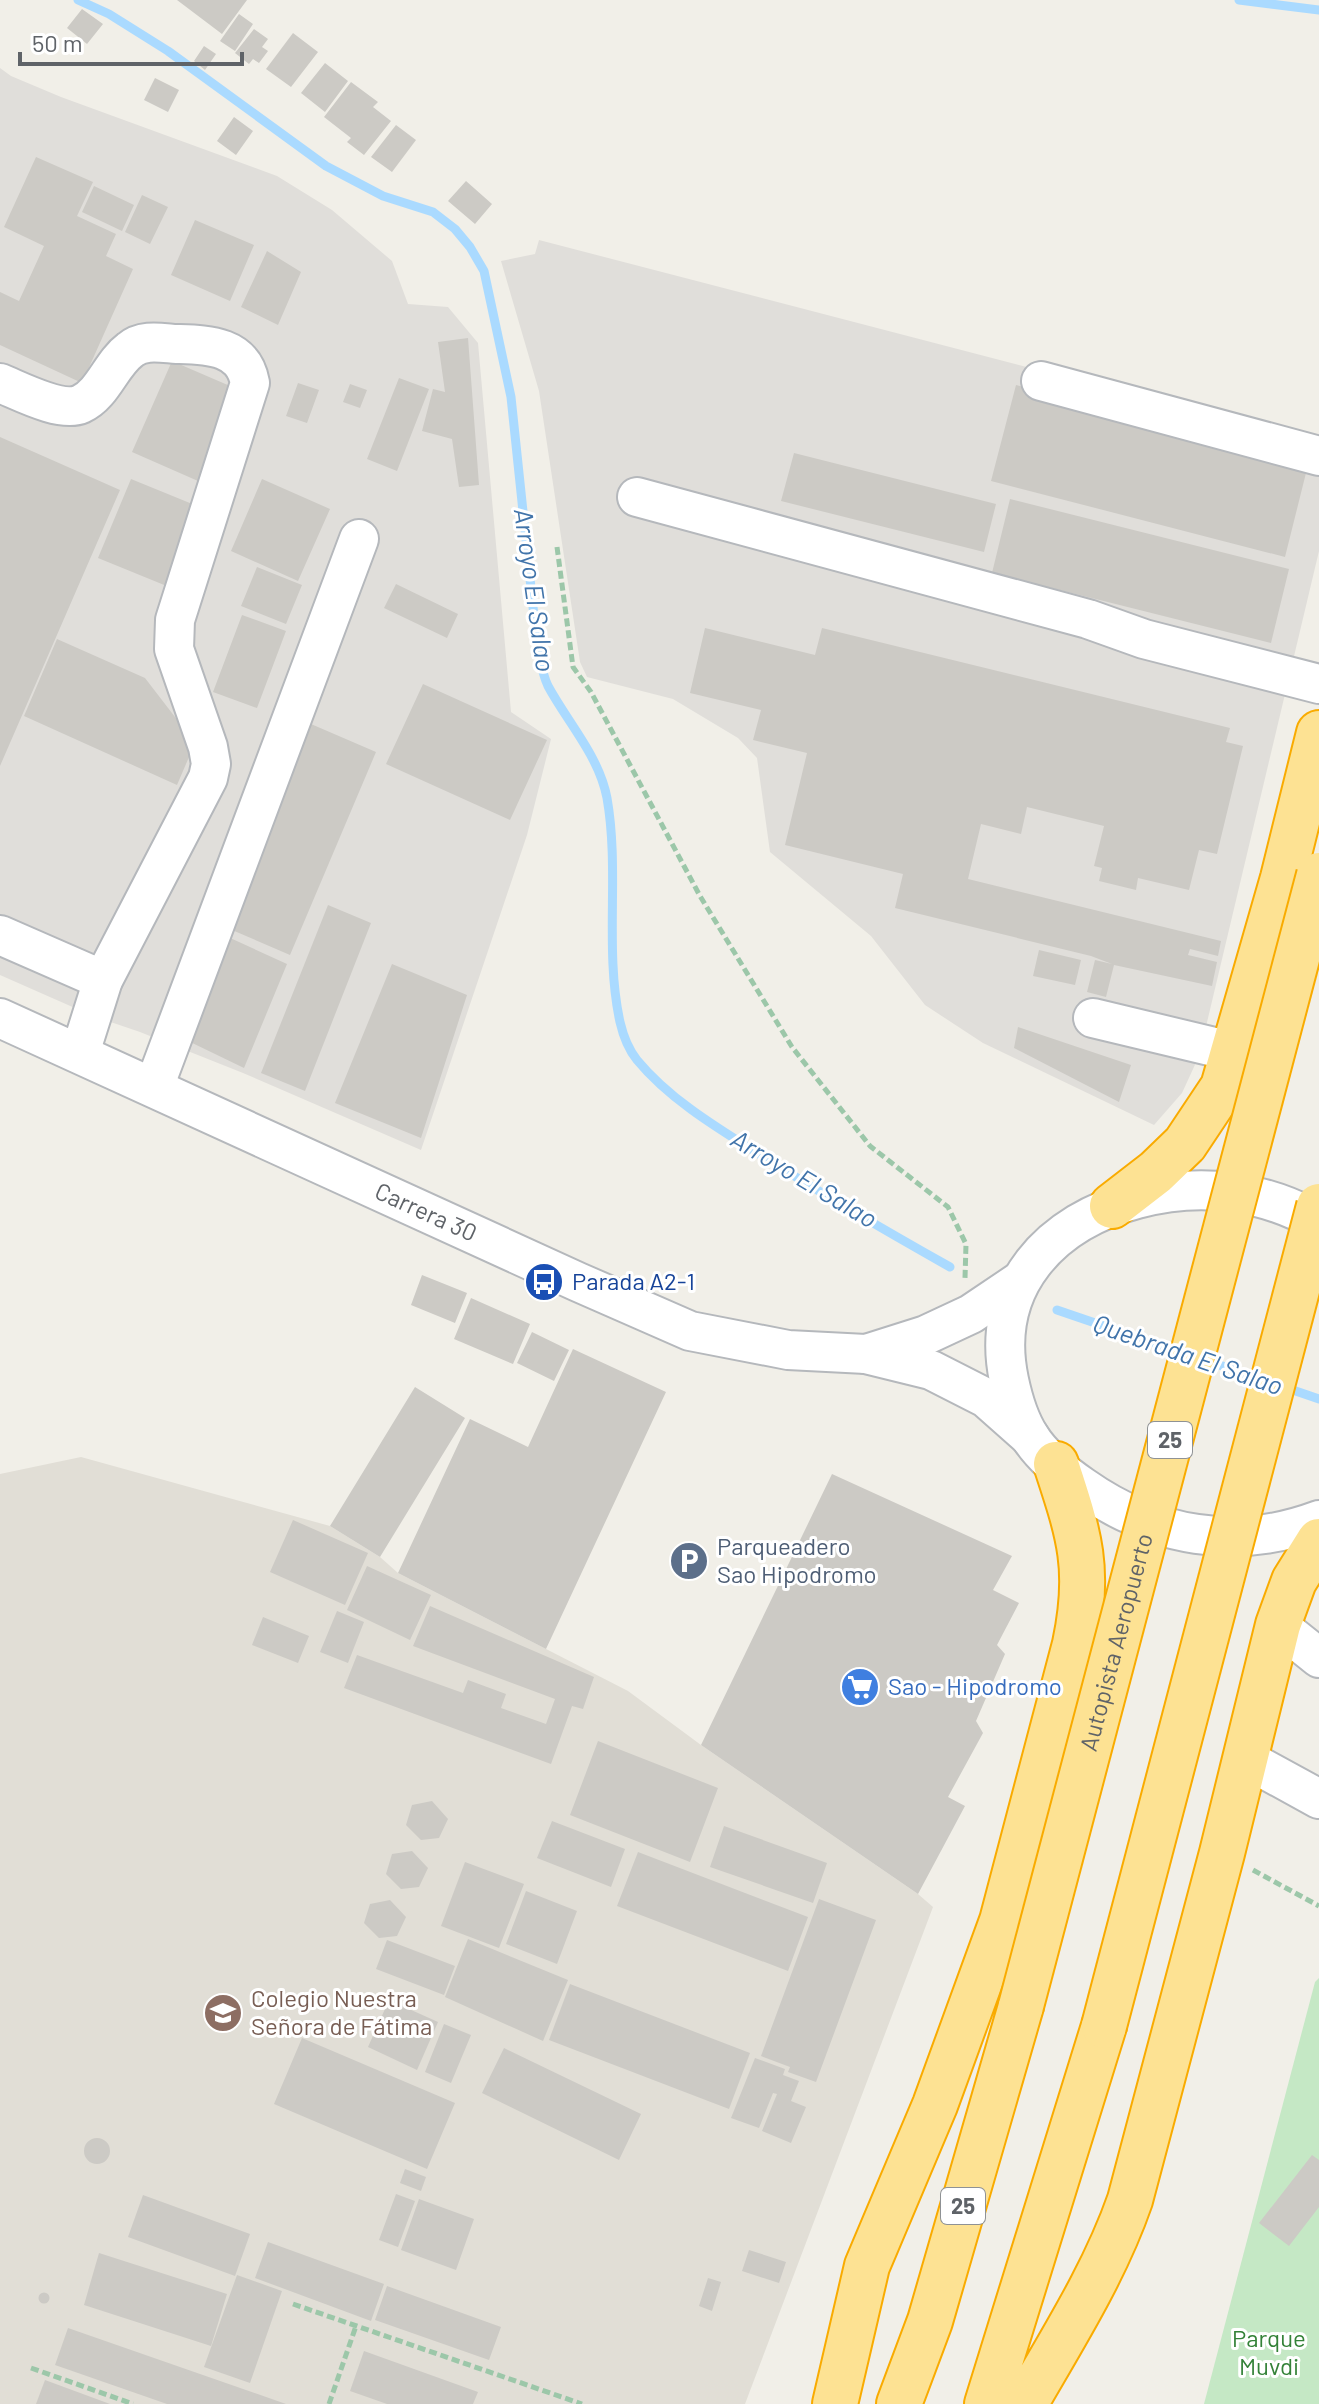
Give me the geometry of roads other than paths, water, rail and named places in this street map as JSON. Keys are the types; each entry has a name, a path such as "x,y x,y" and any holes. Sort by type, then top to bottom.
{"highway":[{"path":"1112,1206 1156,1172 1195,1132 1223,1087 1283,878 1319,733"},
{"name":"Autopista Aeropuerto","path":"899,2404 930,2321 1021,2006 1319,875"},
{"path":"987,2404 1104,2026 1319,1206"},
{"path":"835,2404 867,2266 935,2105 1002,1921 1077,1633 1083,1600 1083,1565 1075,1523 1043,1451"},
{"path":"1025,2404 1085,2299 1122,2223 1222,1853 1278,1625 1294,1581 1319,1541"}],"street":[{"path":"0,383 62,407 80,405 92,396 131,348 146,342 215,346 234,356 247,370 250,383 175,620 173,637 174,649 208,747 211,764 208,778 103,980 80,1053"},
{"path":"1041,381 1319,456"},
{"path":"637,497 1088,619 1144,639 1319,684"},
{"path":"154,1087 359,539"},
{"path":"0,935 103,980"},
{"name":"Carrera 30","path":"0,1018 690,1331 788,1350 866,1354 931,1370 986,1398 1080,1485 1123,1512 1179,1532 1232,1536 1275,1531 1319,1520"},
{"path":"1093,1018 1202,1047 1235,1052"},
{"path":"1043,1451 1015,1404 1005,1357 1007,1319 1020,1281 1058,1236 1076,1223 1112,1206 1167,1193 1224,1190 1267,1199 1319,1222"},
{"name":"Carrera 30","path":"866,1354 926,1335 971,1314 1020,1281"},
{"path":"1278,1625 1319,1658"},
{"path":"1246,1759 1319,1799"}],"waterway":[{"name":"Arroyo El Salao","path":"78,0 109,14 168,51 326,166 383,196 433,212 455,229 470,247 484,271 511,397 537,645 543,671 548,686 590,754 607,798 611,826 615,994 621,1027 629,1047 664,1088 712,1124 832,1199 950,1267"},
{"path":"1239,0 1319,10"},
{"name":"Quebrada El Salao","path":"1057,1310 1183,1353"},
{"name":"Quebrada El Salao","path":"1205,1360 1263,1380"},
{"name":"Quebrada El Salao","path":"1284,1387 1319,1399"}],"place":[{"name":"Parada A2-1","path":"544,1282"},
{"name":"Parqueadero Sao Hipodromo","path":"689,1561"},
{"name":"Sao - Hipodromo","path":"860,1687"},
{"name":"Colegio Nuestra Señora de Fátima","path":"223,2013"}],"park label":[{"name":"Parque Muvdi","path":"1269,2353"}]}
